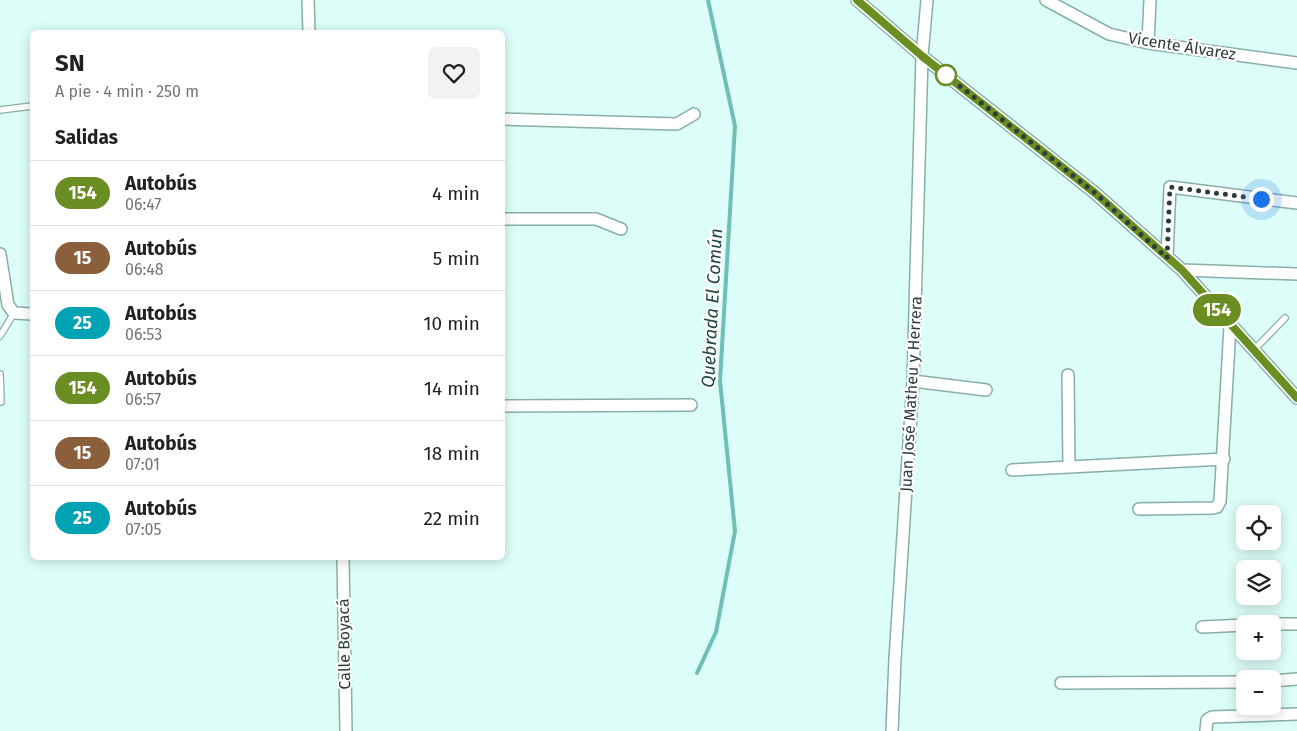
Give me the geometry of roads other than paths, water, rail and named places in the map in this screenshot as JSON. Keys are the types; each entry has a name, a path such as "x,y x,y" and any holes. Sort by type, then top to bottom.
{"street":[{"path":"308,0 309,30"},
{"path":"857,0 922,56 1095,193 1182,270 1230,326 1297,398"},
{"path":"922,56 927,0"},
{"name":"Vicente Álvarez","path":"1046,0 1109,34 1148,43 1297,62"},
{"path":"1148,43 1150,0"},
{"name":"Juan José Matheu y Herrera","path":"892,731 913,381 922,56"},
{"path":"505,118 676,124 686,121 694,114"},
{"path":"1167,258 1170,187 1297,203"},
{"path":"505,219 596,219 606,221 621,230"},
{"path":"0,254 11,309 30,314"},
{"path":"1182,270 1297,274"},
{"path":"1139,509 1217,506 1220,501 1224,459 1230,326"},
{"path":"1068,375 1069,467"},
{"path":"913,381 986,390"},
{"path":"505,406 691,405"},
{"path":"1012,470 1224,459"},
{"name":"Calle Boyacá","path":"343,560 346,731"},
{"path":"1281,624 1297,624"},
{"path":"1202,627 1236,625"},
{"path":"1281,681 1297,680"},
{"path":"1061,683 1236,682"},
{"path":"1206,731 1207,720 1212,717 1297,714"}],"lane":[{"path":"0,110 30,106"},
{"path":"0,336 11,309"},
{"path":"1253,351 1285,318"},
{"path":"0,374 1,402"}],"waterway":[{"name":"Quebrada El Común","path":"697,673 716,632 735,531 720,381 735,126 708,0"}]}
